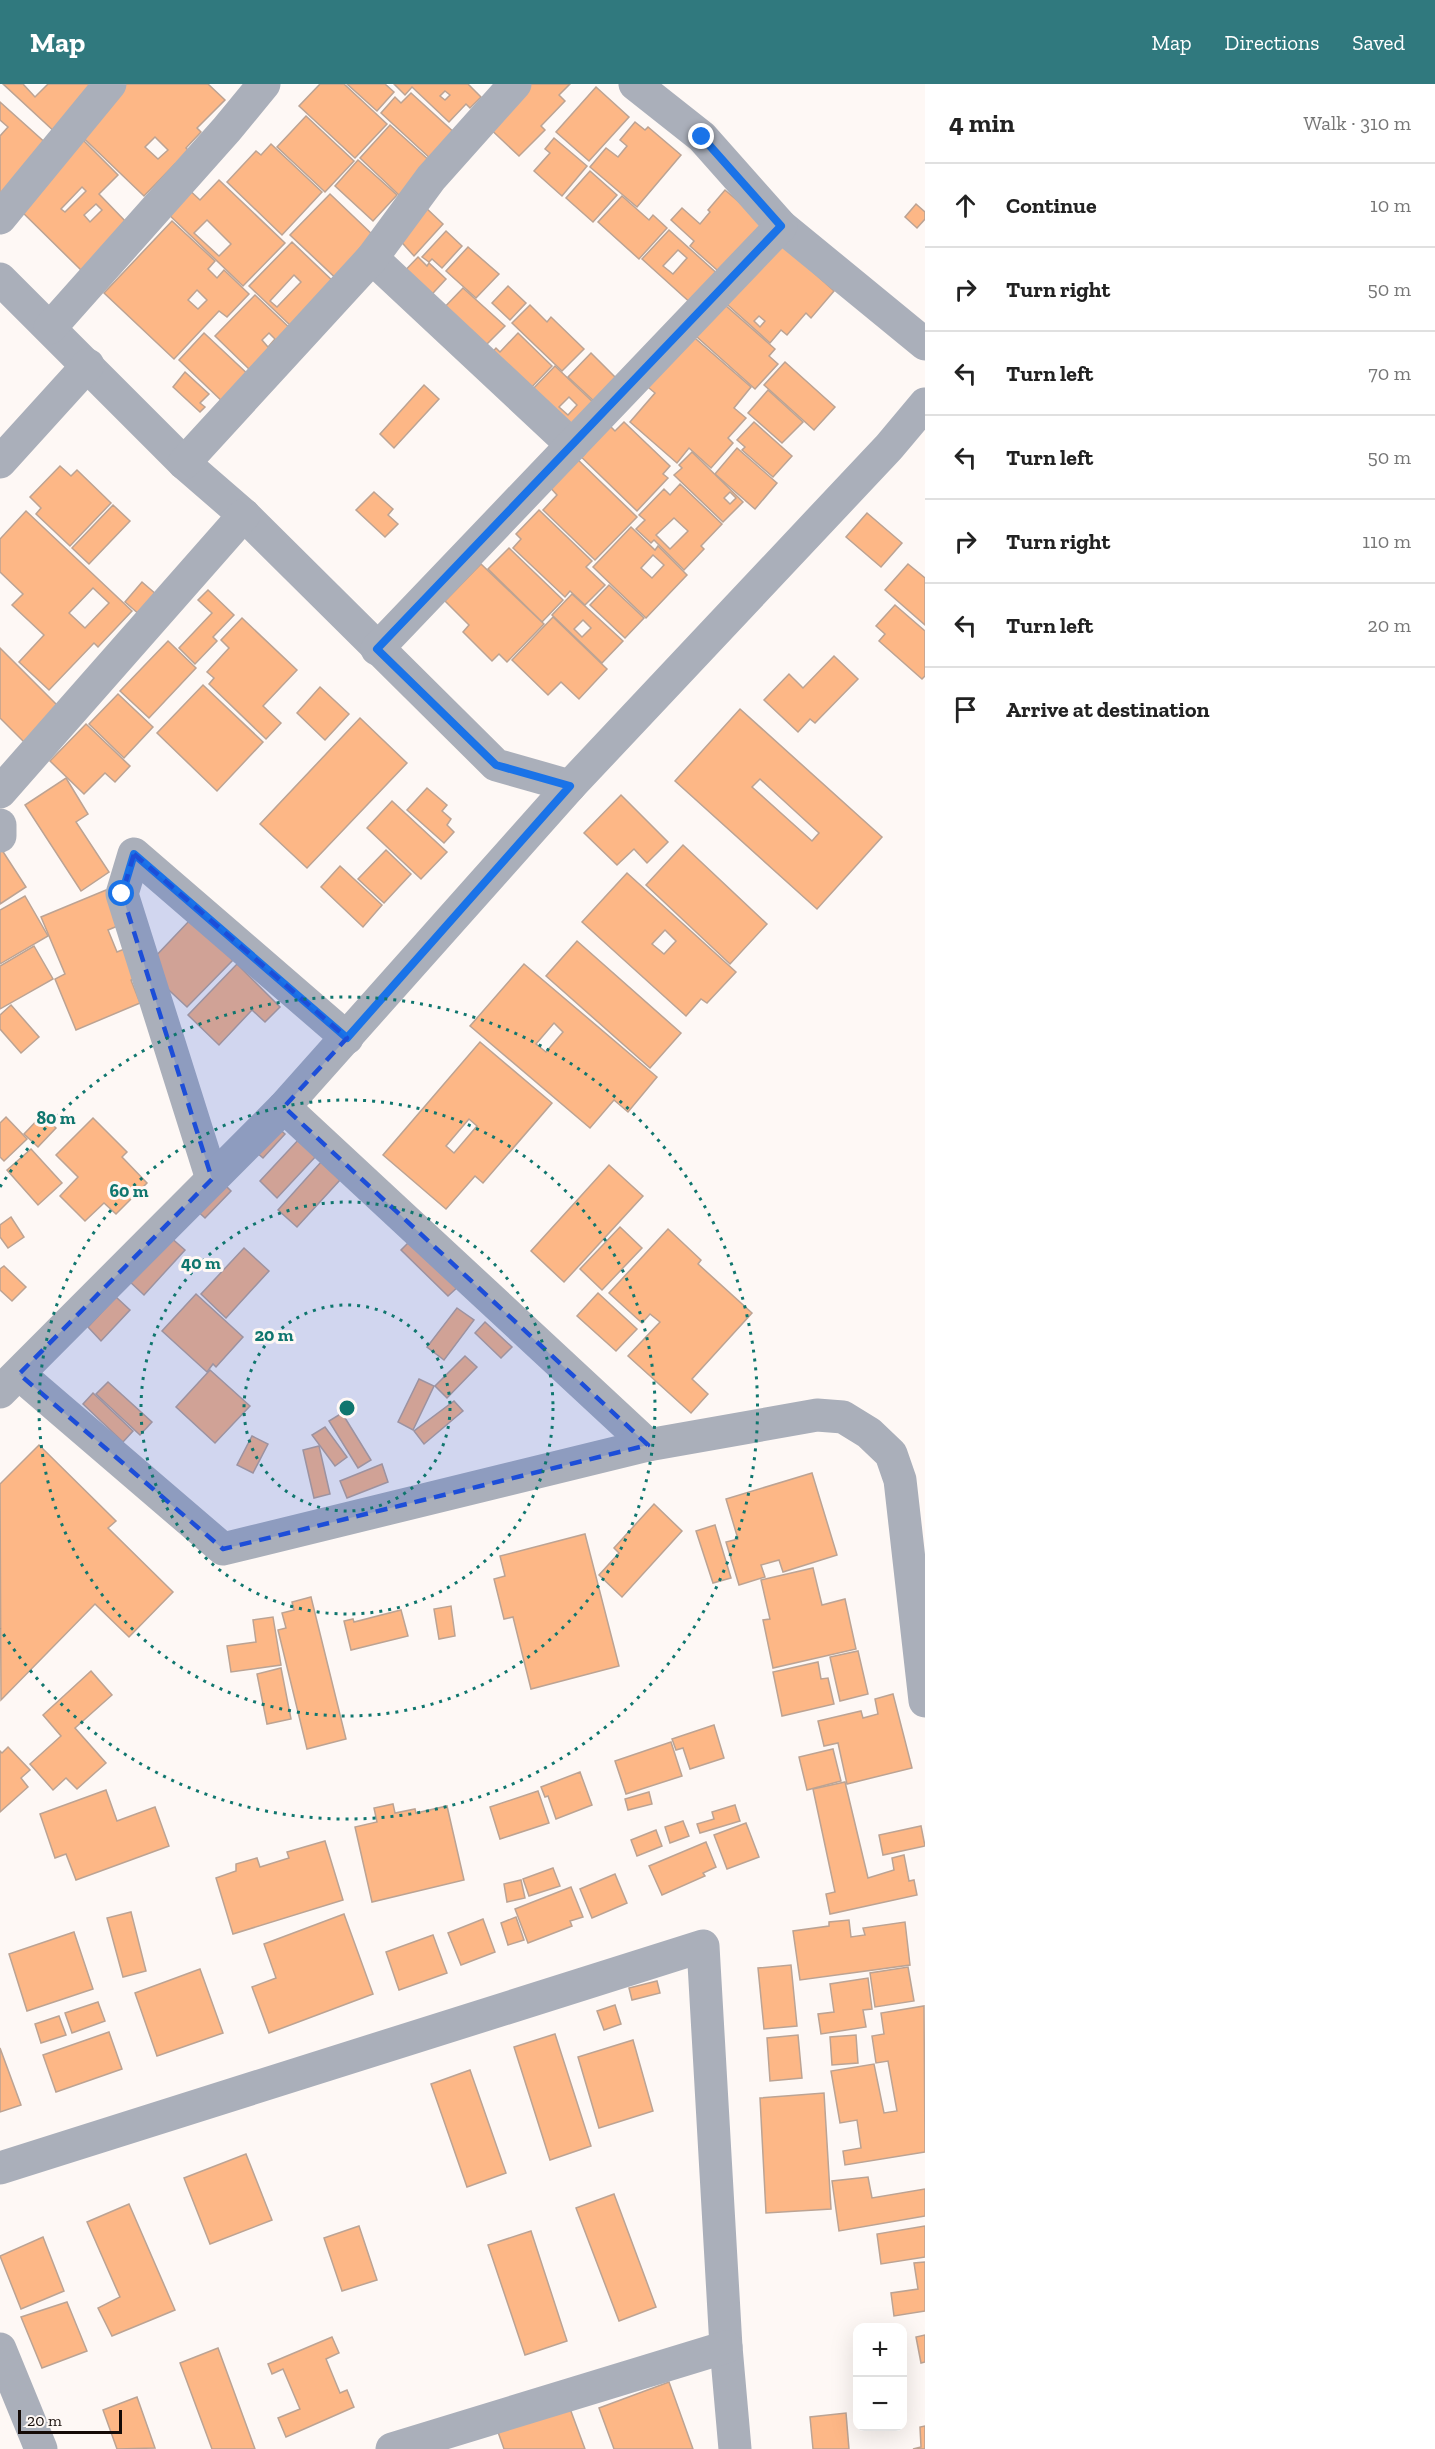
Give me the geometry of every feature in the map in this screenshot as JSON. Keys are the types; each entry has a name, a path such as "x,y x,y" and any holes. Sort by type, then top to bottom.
{"street":[{"path":"0,218 110,84"},
{"path":"50,328 227,129 264,84"},
{"path":"184,464 372,258 431,178 515,84"},
{"path":"635,84 702,137 781,226 925,344"},
{"path":"377,649 781,226"},
{"path":"372,258 572,445"},
{"path":"0,279 184,464 243,515 496,765 570,786"},
{"path":"0,462 87,365"},
{"path":"925,404 889,447 570,786 284,1107 9,1383 223,1550 648,1445 818,1415 843,1417 869,1433 891,1454 900,1480 925,1701"},
{"path":"0,792 243,515"},
{"path":"0,825 0,836"},
{"path":"212,1179 122,894 134,854 347,1038"},
{"path":"284,1107 648,1445"},
{"path":"0,2168 703,1946 726,2347 735,2449"},
{"path":"392,2449 726,2347"},
{"path":"0,2349 41,2449"}],"highlighted area":[{"path":"134,854 347,1038 284,1107 648,1445 223,1549 19,1374 212,1179 122,894"}],"building":[{"path":"3,84 23,84 35,97 48,84 109,84 57,134"},
{"path":"113,84 208,84 225,100 197,128 201,132 186,148 197,159 175,164 144,196 72,127","holes":["155,137 168,150 158,159 145,147"]},
{"path":"320,84 344,84 387,124 355,158 299,106"},
{"path":"347,84 385,84 394,92 377,111"},
{"path":"394,84 468,84 481,97 470,108 466,104 449,122 412,87 405,95","holes":["445,91 450,95 445,100 440,96"]},
{"path":"522,84 570,84 559,95 565,101 541,126 545,130 519,156 484,123"},
{"path":"596,87 629,117 589,161 556,132"},
{"path":"411,93 457,135 433,161 381,113 395,97 401,103"},
{"path":"0,102 49,146 0,199 0,136 8,127 0,120"},
{"path":"306,116 354,161 325,192 277,147"},
{"path":"635,122 645,130 648,127 681,155 637,207 590,167 606,148 618,157 627,146 620,140"},
{"path":"390,125 431,162 400,196 360,158"},
{"path":"76,133 118,175 99,194 129,225 83,272 14,204","holes":["82,187 86,191 65,212 61,209","96,204 102,210 90,222 84,215"]},
{"path":"554,138 587,166 562,196 534,171 550,153 545,149"},
{"path":"271,144 322,192 282,235 227,182 256,151 261,155"},
{"path":"358,160 397,195 373,221 335,186"},
{"path":"590,171 617,195 593,222 566,198"},
{"path":"219,180 285,243 243,286 163,209 185,186 200,200","holes":["207,220 231,244 219,256 194,233"]},
{"path":"725,190 767,226 726,278 690,246 694,241 671,220 682,208 700,224 710,212 708,210"},
{"path":"330,194 375,237 341,283 290,235"},
{"path":"622,196 649,220 653,215 667,228 639,259 598,222"},
{"path":"916,204 925,212 925,219 917,228 905,217"},
{"path":"424,206 443,224 414,256 396,236"},
{"path":"172,221 215,261 208,269 217,278 224,270 249,294 227,317 219,311 174,359 104,293","holes":["197,290 207,300 198,309 188,300"]},
{"path":"669,230 721,277 694,306 642,259","holes":["678,250 687,258 673,274 663,266"]},
{"path":"446,231 462,246 442,268 432,259 429,262 422,257"},
{"path":"292,242 338,286 292,327 249,286","holes":["294,275 301,282 277,307 270,301"]},
{"path":"781,243 834,291 811,318 806,313 787,335 781,330 770,343 720,298","holes":["759,316 765,321 760,327 754,321"]},
{"path":"468,247 499,274 476,298 446,271"},
{"path":"418,257 427,266 429,263 446,279 423,304 397,279"},
{"path":"508,286 526,303 510,320 492,303"},
{"path":"463,288 505,326 479,352 439,313"},
{"path":"255,295 294,332 250,370 215,336","holes":["269,333 275,339 268,347 262,340"]},
{"path":"717,298 775,349 769,356 778,364 755,389 688,329"},
{"path":"530,305 547,322 551,317 584,349 562,371 512,323"},
{"path":"688,332 751,387 734,408 746,418 728,438 733,443 711,468 689,448 677,463 630,422 655,393 643,383"},
{"path":"204,333 252,378 226,405 179,360"},
{"path":"518,333 552,366 527,392 489,356 496,348 500,352"},
{"path":"591,353 618,380 596,403 568,377"},
{"path":"785,362 835,407 814,430 764,385"},
{"path":"555,366 597,406 570,433 529,393","holes":["569,397 577,405 568,415 559,407"]},
{"path":"185,372 209,394 200,403 205,407 200,412 173,387"},
{"path":"424,385 439,399 394,448 380,434"},
{"path":"768,390 803,422 782,443 748,413"},
{"path":"624,422 670,466 663,474 668,478 637,511 573,449 610,426 615,431"},
{"path":"754,422 792,456 773,477 742,450 745,447 737,440"},
{"path":"737,448 777,483 755,509 715,474"},
{"path":"692,452 743,502 723,522 674,475 682,468 679,465","holes":["730,492 736,498 730,504 724,498"]},
{"path":"574,456 637,517 595,560 543,510 557,495 547,484"},
{"path":"60,466 71,476 77,470 111,503 70,546 36,514 41,508 30,497"},
{"path":"680,484 722,524 701,546 704,549 684,570 654,540 651,543 636,529 645,520 639,515 664,489 670,495","holes":["674,518 688,531 670,549 656,535"]},
{"path":"374,492 393,509 388,515 398,524 385,537 356,510"},
{"path":"113,505 130,521 89,564 72,548"},
{"path":"539,510 592,561 586,567 605,585 585,605 570,591 565,597 513,548 521,539 516,534"},
{"path":"26,511 132,611 98,647 94,643 49,690 19,662 44,635 12,605 23,594 0,572 0,539","holes":["93,588 109,603 85,628 69,613"]},
{"path":"867,513 902,543 881,567 846,537"},
{"path":"631,527 655,550 658,546 687,575 646,618 593,567","holes":["653,555 664,565 652,578 641,568"]},
{"path":"509,548 563,600 542,622 488,569"},
{"path":"481,564 544,624 507,662 499,654 492,661 463,632 469,625 445,601"},
{"path":"908,564 925,578 925,625 885,590"},
{"path":"142,582 157,595 140,615 125,602"},
{"path":"609,585 644,618 625,638 590,605"},
{"path":"208,590 234,615 213,637 217,641 195,664 179,648 212,613 198,600"},
{"path":"572,594 623,641 602,663 552,615","holes":["583,620 591,628 582,637 574,629"]},
{"path":"895,605 925,631 925,676 922,679 879,641 885,634 876,626"},
{"path":"553,617 607,669 579,699 561,682 548,695 512,660"},
{"path":"242,618 297,670 263,706 281,723 266,739 209,684 214,678 207,672 229,648 221,640"},
{"path":"168,641 196,668 149,718 120,691"},
{"path":"0,648 66,714 31,749 0,718"},
{"path":"834,656 858,679 815,723 810,719 798,732 764,700 789,674 803,688"},
{"path":"203,685 263,742 217,791 157,733"},
{"path":"320,687 349,714 325,740 297,713"},
{"path":"118,694 153,727 124,758 89,724"},
{"path":"740,709 882,837 817,909 675,781","holes":["760,779 819,833 812,841 752,787"]},
{"path":"360,718 407,763 307,868 260,824"},
{"path":"86,724 130,766 115,782 105,773 84,794 50,761"},
{"path":"66,778 88,814 76,822 109,872 81,891 25,805"},
{"path":"427,788 447,805 442,811 451,819 447,825 454,832 444,843 407,810"},
{"path":"621,795 668,842 647,863 634,849 617,865 584,833"},
{"path":"392,801 447,852 421,879 367,828"},
{"path":"683,845 767,924 730,964 646,885"},
{"path":"0,847 26,887 0,904"},
{"path":"386,850 411,874 384,903 358,879"},
{"path":"340,866 382,905 363,927 321,887"},
{"path":"627,873 736,972 707,1003 701,999 686,1016 582,922","holes":["665,930 676,941 664,954 652,944"]},
{"path":"106,890 120,925 108,930 117,952 127,948 139,976 131,980 140,1003 76,1030 55,979 65,974 41,917"},
{"path":"25,896 48,936 0,964 0,910"},
{"path":"190,920 233,960 187,1007 156,978 152,960"},
{"path":"577,941 681,1033 650,1068 546,976"},
{"path":"34,946 53,979 0,1009 0,966"},
{"path":"237,964 280,1007 265,1022 252,1010 219,1045 188,1015"},
{"path":"524,964 657,1077 628,1112 614,1100 590,1128 470,1026","holes":["554,1023 563,1032 546,1052 536,1044"]},
{"path":"11,1005 39,1037 21,1053 0,1029 0,1015"},
{"path":"480,1042 552,1103 483,1183 475,1176 446,1209 383,1155","holes":["469,1119 477,1126 454,1153 446,1146"]},
{"path":"42,1115 56,1128 38,1147 24,1134"},
{"path":"6,1117 27,1139 4,1161 0,1157 0,1123"},
{"path":"93,1118 127,1152 122,1157 147,1183 116,1214 104,1203 85,1221 60,1196 78,1177 56,1155"},
{"path":"272,1122 285,1134 263,1158 249,1146"},
{"path":"300,1138 317,1155 277,1198 260,1181"},
{"path":"31,1149 62,1183 38,1205 7,1170"},
{"path":"321,1162 340,1180 297,1227 278,1210"},
{"path":"609,1165 643,1196 564,1282 531,1251"},
{"path":"219,1179 231,1191 205,1218 193,1207"},
{"path":"11,1217 24,1237 8,1248 0,1237 0,1225"},
{"path":"620,1227 642,1248 602,1290 580,1269"},
{"path":"668,1229 701,1260 698,1264 752,1313 692,1379 708,1394 691,1413 628,1356 660,1322 650,1314 642,1323 609,1293"},
{"path":"169,1236 185,1250 144,1295 128,1280"},
{"path":"413,1238 460,1285 448,1296 401,1250"},
{"path":"244,1248 269,1271 226,1318 201,1294"},
{"path":"4,1266 26,1287 12,1301 0,1290 0,1269"},
{"path":"598,1293 637,1329 616,1351 577,1316"},
{"path":"196,1294 243,1337 216,1367 213,1364 207,1372 162,1331"},
{"path":"116,1297 130,1310 101,1341 88,1327"},
{"path":"457,1308 474,1320 444,1360 427,1347"},
{"path":"485,1322 512,1347 501,1358 475,1333"},
{"path":"465,1356 477,1367 447,1398 435,1386"},
{"path":"210,1370 250,1406 215,1443 176,1407"},
{"path":"419,1379 434,1386 413,1430 398,1422"},
{"path":"108,1382 152,1422 140,1435 96,1394"},
{"path":"93,1393 133,1431 123,1442 83,1404"},
{"path":"454,1401 463,1411 424,1444 414,1431"},
{"path":"342,1413 371,1460 358,1468 329,1421"},
{"path":"325,1427 347,1457 335,1466 312,1435"},
{"path":"252,1436 268,1444 253,1473 237,1465"},
{"path":"39,1445 116,1521 108,1528 173,1592 129,1637 95,1604 1,1700 0,1484"},
{"path":"319,1446 330,1494 314,1498 303,1450"},
{"path":"382,1464 388,1482 347,1498 340,1481"},
{"path":"812,1473 837,1555 783,1572 779,1560 761,1565 765,1577 739,1585 726,1542 738,1539 726,1499"},
{"path":"654,1504 682,1531 622,1597 599,1575 619,1553 614,1548"},
{"path":"715,1525 731,1578 713,1583 696,1531"},
{"path":"585,1534 619,1666 531,1689 513,1617 504,1619 494,1579 505,1576 500,1556"},
{"path":"813,1568 822,1605 845,1599 856,1649 773,1668 763,1620 770,1619 761,1580"},
{"path":"311,1597 346,1739 307,1749 278,1630 286,1628 282,1613 294,1610 292,1602"},
{"path":"451,1606 455,1636 439,1639 434,1609"},
{"path":"401,1610 408,1636 351,1650 344,1621 353,1619 354,1622"},
{"path":"273,1617 281,1665 231,1672 227,1646 256,1642 253,1620"},
{"path":"858,1651 868,1694 840,1701 830,1657"},
{"path":"818,1662 821,1679 828,1678 834,1704 782,1716 773,1672"},
{"path":"281,1668 291,1719 267,1724 257,1674"},
{"path":"91,1671 112,1695 75,1728 106,1763 77,1789 66,1778 53,1790 30,1764 61,1736 43,1715"},
{"path":"893,1694 912,1768 847,1784 838,1743 824,1746 818,1721 861,1711 863,1718 878,1714 875,1699"},
{"path":"714,1725 724,1758 690,1769 683,1748 676,1750 672,1739"},
{"path":"671,1742 682,1776 626,1794 615,1761"},
{"path":"8,1747 30,1770 21,1778 28,1787 0,1812 0,1751 2,1753"},
{"path":"833,1749 841,1781 807,1790 799,1757"},
{"path":"580,1772 592,1805 556,1819 548,1796 545,1797 541,1787"},
{"path":"845,1782 868,1878 894,1870 892,1858 904,1855 909,1881 914,1880 917,1895 830,1914 826,1894 835,1892 813,1789"},
{"path":"106,1790 117,1821 155,1807 169,1846 76,1880 66,1854 55,1858 40,1814"},
{"path":"538,1791 549,1823 500,1839 490,1807"},
{"path":"649,1792 652,1804 628,1810 625,1799"},
{"path":"393,1804 395,1813 415,1809 416,1813 447,1806 464,1880 372,1902 355,1827 377,1822 374,1808"},
{"path":"735,1805 740,1821 700,1833 697,1824 714,1819 712,1812"},
{"path":"683,1821 689,1836 670,1843 665,1827"},
{"path":"746,1823 759,1857 727,1869 714,1835"},
{"path":"921,1826 925,1846 883,1855 879,1835"},
{"path":"656,1830 662,1846 637,1856 631,1840"},
{"path":"325,1841 343,1900 233,1934 216,1878 236,1871 236,1864 257,1858 260,1867 289,1858 287,1852"},
{"path":"706,1842 716,1867 703,1873 705,1876 662,1895 649,1866"},
{"path":"553,1868 560,1886 529,1896 523,1879"},
{"path":"615,1874 627,1903 592,1918 580,1889"},
{"path":"521,1880 525,1898 507,1902 504,1884"},
{"path":"571,1887 583,1917 570,1921 572,1926 528,1943 515,1909"},
{"path":"131,1912 146,1971 123,1977 107,1918"},
{"path":"344,1914 373,1994 269,2033 252,1987 276,1978 264,1944"},
{"path":"516,1917 524,1940 508,1945 501,1923"},
{"path":"483,1919 495,1952 461,1965 448,1933"},
{"path":"849,1920 851,1937 865,1935 863,1928 905,1922 910,1965 800,1980 793,1931 829,1926 829,1922"},
{"path":"74,1932 93,1989 27,2011 9,1954"},
{"path":"433,1935 447,1973 399,1990 386,1952"},
{"path":"791,1965 797,2026 764,2029 758,1968"},
{"path":"908,1967 914,2001 875,2007 870,1973"},
{"path":"200,1969 223,2033 157,2056 135,1993"},
{"path":"868,1978 872,2009 863,2010 866,2027 821,2034 818,2014 834,2012 830,1984"},
{"path":"657,1981 660,1993 632,2000 629,1988"},
{"path":"98,2002 105,2021 72,2033 65,2013"},
{"path":"615,2005 621,2024 604,2030 597,2011"},
{"path":"924,2006 925,2152 845,2165 843,2151 861,2148 857,2120 840,2123 831,2071 874,2064 884,2113 897,2111 888,2061 876,2063 872,2036 884,2034 881,2013"},
{"path":"59,2016 66,2035 41,2043 35,2024"},
{"path":"109,2032 122,2069 56,2092 43,2055"},
{"path":"555,2034 591,2146 550,2160 514,2047"},
{"path":"798,2035 802,2078 770,2081 767,2038"},
{"path":"856,2035 858,2063 832,2065 830,2037"},
{"path":"633,2040 653,2111 599,2128 578,2057"},
{"path":"0,2048 21,2105 0,2112"},
{"path":"470,2070 506,2173 467,2187 431,2084"},
{"path":"824,2093 831,2209 766,2213 760,2098"},
{"path":"246,2154 272,2220 210,2244 184,2178"},
{"path":"868,2177 872,2198 925,2189 925,2216 839,2231 832,2181"},
{"path":"614,2194 656,2307 619,2321 576,2208"},
{"path":"129,2204 175,2310 112,2336 98,2308 120,2297 87,2222"},
{"path":"359,2226 377,2280 342,2291 324,2238"},
{"path":"925,2226 925,2257 881,2264 877,2234"},
{"path":"531,2231 567,2341 525,2355 488,2245"},
{"path":"43,2237 64,2291 21,2309 0,2256"},
{"path":"925,2262 925,2311 894,2316 891,2293 918,2289 914,2263"},
{"path":"67,2302 87,2351 42,2368 21,2317"},
{"path":"925,2335 925,2362 921,2363 916,2337"},
{"path":"332,2337 339,2353 326,2359 340,2393 347,2390 354,2407 286,2437 278,2418 300,2409 283,2369 272,2374 268,2364"},
{"path":"218,2348 255,2449 212,2449 180,2363"},
{"path":"669,2382 693,2449 614,2449 599,2408"},
{"path":"137,2397 155,2448 117,2449 103,2410"},
{"path":"569,2406 585,2449 504,2449 498,2432"},
{"path":"846,2413 849,2449 813,2449 810,2417"},
{"path":"925,2426 925,2449 913,2449 921,2447 920,2427"}],"route":[{"path":"122,894 134,854 347,1038 570,786 496,765 377,649 781,226 702,137"}]}
